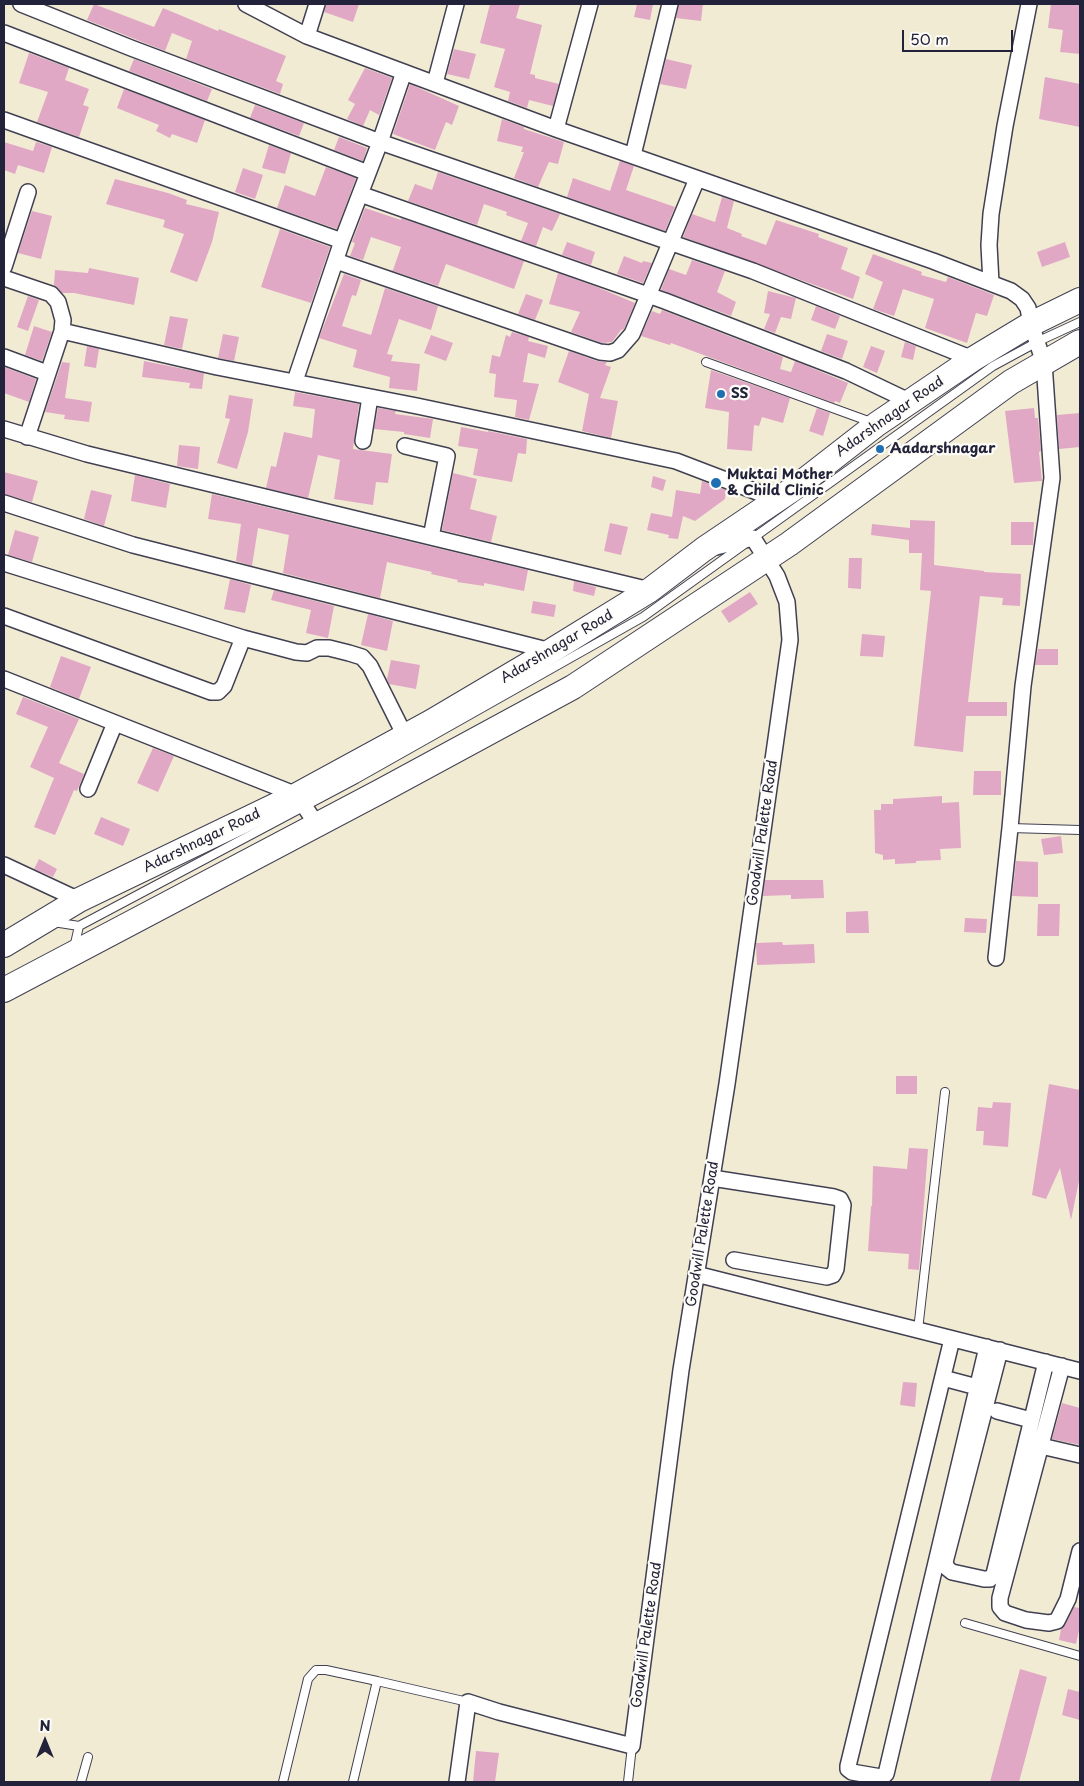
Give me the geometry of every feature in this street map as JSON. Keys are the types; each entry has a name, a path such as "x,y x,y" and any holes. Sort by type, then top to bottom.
{"main road":[{"name":"Adarshnagar Road","path":"4,945 79,900 307,808 572,687 789,544 1011,382 1038,343 1080,300"},
{"path":"1038,343 1080,342"},
{"name":"Adarshnagar Road","path":"4,990 72,954 307,808 404,736 551,651 650,590 704,549 778,500 877,424 973,359 1038,343"}],"street":[{"path":"21,4 131,48 380,142 753,271 973,359"},
{"path":"246,4 307,36 556,129 991,283 1011,291 1022,299 1028,308 1038,343 1052,478 1023,686 996,958"},
{"path":"307,36 317,4"},
{"path":"435,83 456,4"},
{"path":"556,129 590,4"},
{"path":"633,155 670,4"},
{"path":"991,283 989,245 991,214 1005,126 1029,4"},
{"path":"4,33 368,172"},
{"path":"295,382 342,241 380,142 404,72"},
{"path":"4,120 342,241"},
{"path":"336,260 600,352 610,353 618,350 625,344 632,334 697,179"},
{"path":"4,267 28,192"},
{"path":"360,194 648,295 846,371 911,402"},
{"path":"4,278 51,294 58,302 63,320 62,331 27,437"},
{"path":"62,331 217,367 676,461 778,500"},
{"path":"4,357 48,373"},
{"path":"363,441 370,397"},
{"path":"4,429 87,454 650,590"},
{"path":"405,446 447,456 430,537"},
{"path":"4,503 142,547 551,651"},
{"path":"704,549 753,538"},
{"name":"Goodwill Palette Road","path":"632,1746 680,1380 727,1084 790,640 787,602 777,576 753,538"},
{"path":"4,563 243,638 296,652 307,653 317,648 329,648 362,657 370,666 404,736"},
{"path":"4,616 211,692 218,692 224,686 243,638"},
{"path":"4,679 115,723 307,808"},
{"path":"88,789 115,723"},
{"path":"4,865 79,900"},
{"path":"712,1178 834,1197 840,1199 843,1205 834,1275 827,1277 734,1260"},
{"path":"696,1274 1080,1371"},
{"path":"952,1339 848,1766 848,1769 852,1772 881,1777 886,1774 977,1387 993,1349"},
{"path":"993,1349 945,1562 947,1568 952,1572 984,1579 990,1579 994,1574 1046,1362"},
{"path":"1062,1366 1000,1598 1000,1607 1005,1613 1026,1620 1049,1623 1057,1621 1068,1599 1080,1551"},
{"path":"943,1378 977,1387"},
{"path":"996,1411 1031,1420"},
{"path":"1041,1446 1080,1455"},
{"path":"457,1782 468,1702 499,1712 632,1746"}],"lane":[{"path":"45,921 79,926 307,808 644,617 993,366 1080,322"},
{"path":"706,362 877,424"},
{"path":"1010,828 1080,830"},
{"path":"72,954 79,926"},
{"path":"918,1330 946,1092"},
{"path":"965,1623 1080,1656"},
{"path":"283,1782 308,1678 316,1670 326,1670 468,1702"},
{"path":"353,1782 377,1681"},
{"path":"628,1782 632,1746"},
{"path":"81,1782 88,1757"}],"building":[{"path":"94,4 154,27 163,8 286,56 276,81 283,84 280,94 186,59 192,41 172,33 165,51 87,20"},
{"path":"326,4 359,4 353,22 324,12"},
{"path":"490,4 520,4 516,18 542,25 530,74 535,75 535,78 559,84 553,106 529,100 527,108 508,101 510,92 494,87 505,49 480,43"},
{"path":"637,4 653,4 650,20 634,17"},
{"path":"679,4 703,4 701,21 676,18"},
{"path":"1051,4 1080,4 1080,54 1060,52 1063,30 1048,28"},
{"path":"454,49 476,54 469,79 447,74"},
{"path":"29,53 69,68 65,80 89,89 83,105 89,107 79,137 37,122 48,92 19,83"},
{"path":"134,59 212,89 207,101 129,71"},
{"path":"666,59 692,65 686,89 660,84"},
{"path":"365,68 392,78 379,115 370,110 363,126 347,119 355,104 348,100"},
{"path":"1045,77 1080,84 1080,127 1039,119"},
{"path":"410,84 459,106 452,125 446,122 435,150 393,134"},
{"path":"124,89 205,120 197,143 172,134 170,138 156,131 159,125 117,108"},
{"path":"255,105 304,123 299,136 250,118"},
{"path":"502,119 524,127 524,129 564,142 558,164 549,162 538,187 514,178 524,152 521,152 523,147 497,141"},
{"path":"339,137 367,148 363,161 334,150"},
{"path":"4,142 33,151 36,142 52,147 44,173 18,165 15,174 4,170"},
{"path":"269,145 291,153 285,174 262,168"},
{"path":"620,161 634,166 626,190 675,207 665,231 567,197 573,178 610,191"},
{"path":"326,167 356,178 337,229 277,208 285,185 315,196"},
{"path":"243,168 263,175 255,199 235,192"},
{"path":"438,172 560,214 552,231 543,227 536,246 521,241 528,223 506,215 507,212 484,204 477,225 408,201 415,184 432,190"},
{"path":"115,179 168,193 187,200 186,204 219,212 212,242 197,282 170,272 184,234 163,227 165,220 106,204"},
{"path":"722,197 734,201 727,228 742,234 741,236 766,245 776,220 819,234 818,237 848,248 841,269 860,277 853,299 683,237 692,214 715,222"},
{"path":"365,208 401,220 401,218 524,261 514,289 446,264 438,286 390,270 393,270 401,247 371,237 363,260 350,256 355,243 352,242"},
{"path":"32,211 52,216 41,259 18,253"},
{"path":"280,229 330,247 311,303 261,287"},
{"path":"567,242 595,252 591,265 562,255"},
{"path":"1065,242 1070,257 1042,267 1037,252"},
{"path":"873,254 922,272 921,275 946,282 948,277 994,295 987,316 976,313 967,343 925,328 934,299 903,289 894,316 873,309 883,282 865,274"},
{"path":"624,256 642,263 643,261 652,263 643,283 617,274"},
{"path":"692,260 725,271 717,292 736,302 731,316 661,290 669,269 686,275"},
{"path":"89,268 139,278 134,305 74,293 62,293 54,285 55,270 88,273"},
{"path":"558,273 635,303 624,329 621,330 612,342 602,343 571,332 580,312 549,304"},
{"path":"344,274 361,280 356,296 352,295 342,326 371,335 385,288 438,306 431,330 399,319 387,354 393,355 391,361 420,364 417,391 389,388 390,377 353,367 357,350 319,338"},
{"path":"768,291 796,298 791,319 781,317 775,333 764,329 770,314 764,313"},
{"path":"526,294 543,300 535,320 518,314"},
{"path":"28,296 39,300 28,331 17,327"},
{"path":"816,306 840,316 835,329 811,320"},
{"path":"662,310 783,357 780,369 791,372 795,361 848,383 840,403 835,401 834,403 671,343 670,345 641,336 652,311 660,314"},
{"path":"170,316 188,319 182,349 164,345"},
{"path":"34,326 52,332 42,361 25,355"},
{"path":"512,332 529,337 528,341 548,346 545,358 528,353 523,382 539,384 529,420 515,417 517,400 494,397 496,374 489,373 492,355 500,357 506,335 510,337"},
{"path":"223,334 239,337 234,361 218,358"},
{"path":"827,334 848,341 842,359 821,351"},
{"path":"431,335 453,343 446,361 424,353"},
{"path":"905,342 916,346 913,360 901,357"},
{"path":"87,346 99,349 96,368 84,366"},
{"path":"871,346 885,351 877,373 863,367"},
{"path":"569,351 597,361 607,362 605,365 611,367 600,398 618,401 611,438 582,431 589,394 558,382"},
{"path":"144,361 204,373 202,389 189,388 190,383 142,377"},
{"path":"62,362 70,363 65,398 92,402 89,422 64,419 65,415 45,412"},
{"path":"4,367 36,379 29,402 4,393"},
{"path":"711,370 790,398 783,423 762,417 759,426 754,425 752,451 727,449 729,412 705,408"},
{"path":"295,392 359,404 353,449 392,454 388,483 376,482 373,505 334,499 340,460 318,455 308,498 266,488 271,466 276,467 284,432 312,438 315,409 293,406"},
{"path":"229,395 253,399 248,432 237,469 217,463 230,419 225,418"},
{"path":"378,408 396,411 395,414 433,419 430,438 404,434 404,432 374,429"},
{"path":"817,408 830,413 823,436 809,431"},
{"path":"1034,408 1035,418 1038,418 1042,481 1014,483 1005,411"},
{"path":"1080,413 1080,447 1059,449 1057,415"},
{"path":"461,427 527,439 526,454 518,453 512,482 473,475 478,449 458,446"},
{"path":"179,445 200,447 198,469 177,466"},
{"path":"4,472 38,481 32,502 4,494"},
{"path":"453,473 477,479 470,509 497,516 491,542 442,530"},
{"path":"135,475 170,484 166,508 131,501"},
{"path":"653,476 666,480 663,491 651,487"},
{"path":"702,481 726,490 725,499 695,521 683,516 678,539 668,538 669,535 647,530 651,513 672,517 676,490 700,494"},
{"path":"91,490 112,495 104,526 84,519"},
{"path":"212,494 528,570 524,591 484,583 484,586 457,582 458,580 431,574 432,572 387,562 380,598 283,573 289,535 258,528 252,566 236,561 241,524 208,519"},
{"path":"910,520 935,521 934,565 984,572 1021,574 1020,606 1002,605 1003,598 980,596 968,702 1007,702 1007,716 966,716 963,752 914,746 931,591 920,590 922,553 909,553 909,540 871,535 872,524 910,528"},
{"path":"1011,522 1034,522 1033,545 1011,545"},
{"path":"610,523 628,527 621,555 604,551"},
{"path":"15,530 39,537 32,562 8,555"},
{"path":"849,558 862,558 861,589 848,588"},
{"path":"230,579 251,585 245,613 224,609"},
{"path":"574,581 596,587 594,596 573,591"},
{"path":"274,590 334,606 328,638 306,633 311,610 271,600"},
{"path":"750,592 758,604 729,623 721,611"},
{"path":"533,601 556,605 554,617 531,613"},
{"path":"368,614 393,621 387,651 361,645"},
{"path":"862,634 885,636 883,657 860,656"},
{"path":"1038,649 1058,649 1058,665 1035,665"},
{"path":"61,656 91,667 79,699 50,687"},
{"path":"391,660 420,665 416,689 389,684 387,679"},
{"path":"23,697 79,719 59,763 84,774 77,791 74,790 55,835 34,827 54,778 30,767 48,727 16,714"},
{"path":"153,748 174,756 158,792 137,783"},
{"path":"974,771 1001,771 1001,795 973,795"},
{"path":"942,796 942,803 959,802 961,848 940,849 941,860 916,861 916,863 895,864 895,859 883,860 883,855 875,853 874,810 881,810 881,804 893,804 893,799"},
{"path":"101,817 130,829 123,846 94,834"},
{"path":"1061,836 1063,853 1044,855 1041,839"},
{"path":"39,859 57,869 53,877 34,869"},
{"path":"1016,861 1038,862 1038,897 1012,896"},
{"path":"765,880 823,880 824,898 791,899 791,895 763,896"},
{"path":"1038,904 1060,904 1059,936 1037,936"},
{"path":"868,911 869,933 846,933 846,912"},
{"path":"965,918 987,919 986,933 964,932"},
{"path":"782,942 783,945 814,944 815,963 757,965 756,943"},
{"path":"896,1076 917,1076 917,1094 896,1094"},
{"path":"1049,1084 1080,1090 1080,1176 1071,1220 1060,1168 1046,1199 1032,1195"},
{"path":"993,1102 1011,1103 1008,1147 983,1145 984,1131 976,1131 978,1107 992,1108"},
{"path":"909,1148 928,1149 919,1270 908,1269 909,1254 868,1251 873,1166 907,1169"},
{"path":"903,1382 917,1383 915,1407 900,1405"},
{"path":"1062,1403 1080,1408 1080,1445 1052,1439"},
{"path":"1074,1607 1080,1608 1080,1626 1076,1644 1059,1640 1061,1629"},
{"path":"1020,1669 1047,1677 1019,1782 990,1782"},
{"path":"1068,1689 1080,1692 1080,1720 1062,1715"},
{"path":"476,1751 499,1753 495,1782 473,1782"}],"place":[{"name":"SS","path":"721,394"},
{"name":"Aadarshnagar","path":"880,449"},
{"name":"Muktai Mother & Child Clinic","path":"716,483"}]}
